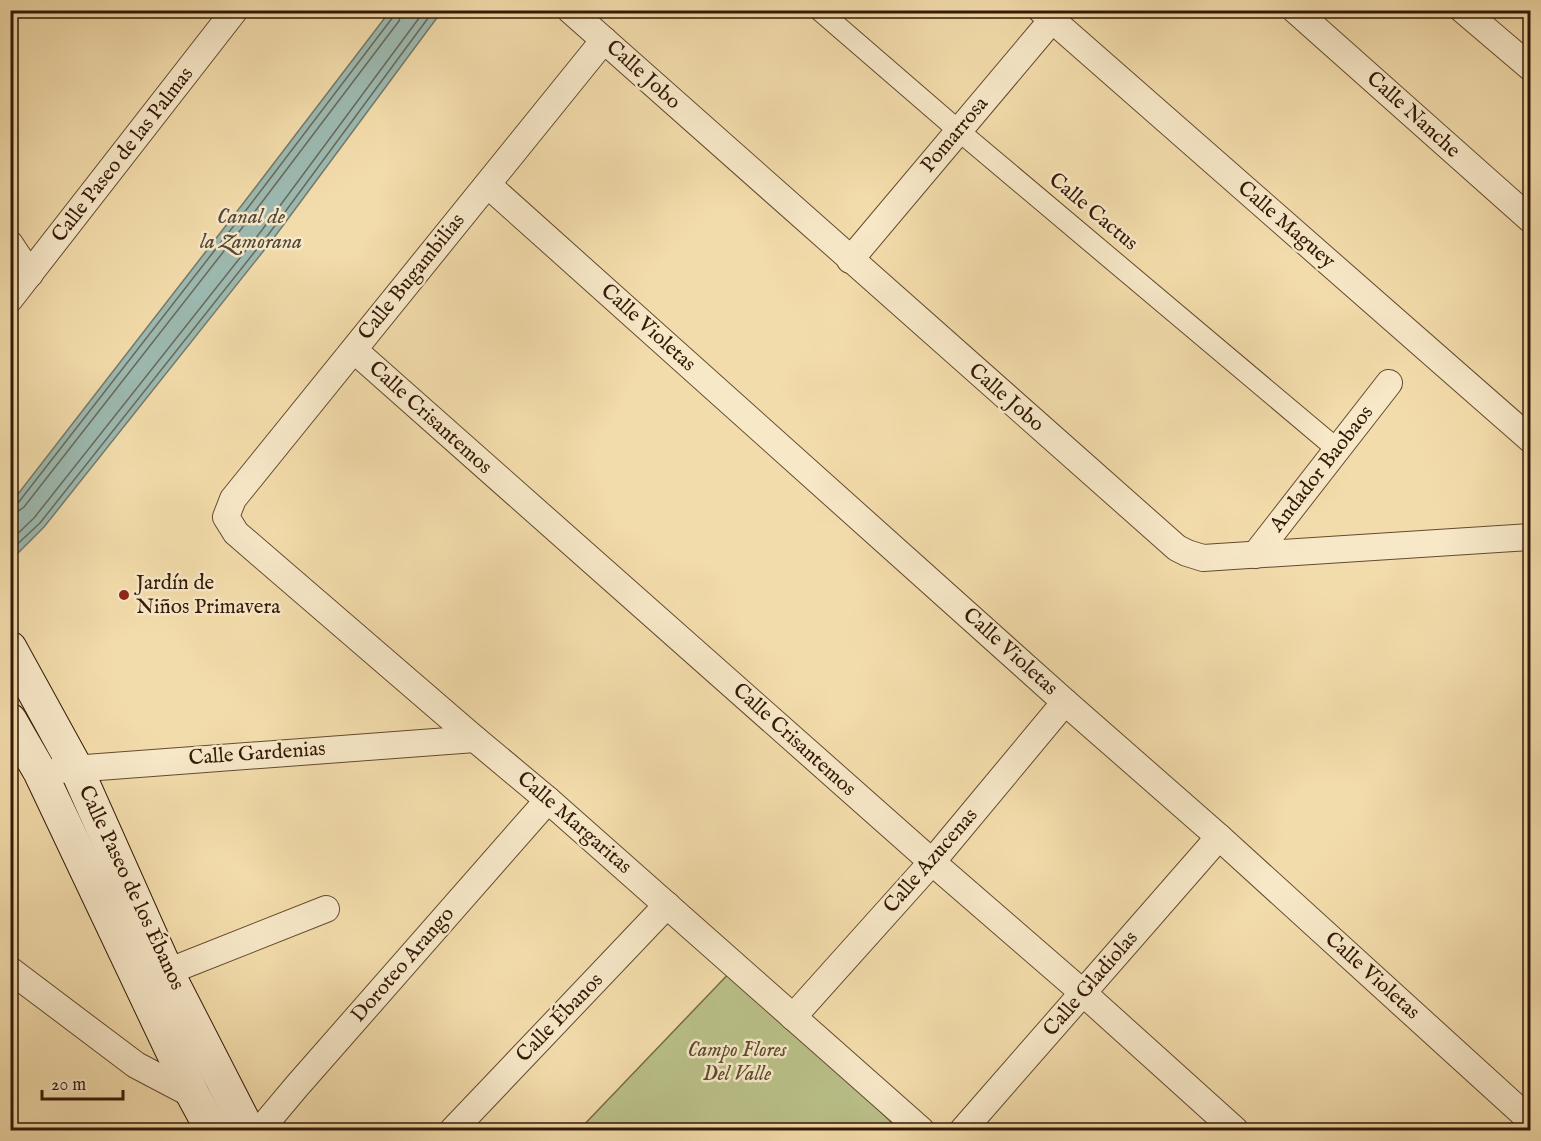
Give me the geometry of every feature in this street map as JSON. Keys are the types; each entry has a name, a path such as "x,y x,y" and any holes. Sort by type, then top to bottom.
{"main road":[{"name":"Calle Paseo de los Ébanos","path":"10,648 76,768 167,972 248,1131"},
{"name":"Calle Paseo de los Ébanos","path":"10,720 40,772 212,1131"}],"street":[{"name":"Calle Paseo de las Palmas","path":"10,299 235,10"},
{"name":"Calle Jobo","path":"570,10 1176,548 1203,558 1530,537"},
{"name":"Calle Cactus","path":"819,10 1338,450"},
{"name":"Calle Nanche","path":"1295,10 1530,219"},
{"path":"1463,10 1530,67"},
{"name":"Pomarrosa","path":"850,260 959,131 1051,14"},
{"name":"Calle Maguey","path":"1051,14 1530,440"},
{"name":"Calle Bugambilias","path":"226,518 232,499 604,40"},
{"name":"Calle Violetas","path":"488,185 1219,837 1530,1120"},
{"path":"10,244 30,274"},
{"name":"Calle Crisantemos","path":"354,350 1082,992 1235,1131"},
{"name":"Andador Baobaos","path":"1255,555 1389,383"},
{"name":"Calle Margaritas","path":"226,518 236,532 548,800 921,1131"},
{"name":"Calle Azucenas","path":"793,1017 932,862 1065,702"},
{"name":"Calle Gardenias","path":"40,772 475,739"},
{"name":"Doroteo Arango","path":"260,1131 548,800"},
{"name":"Calle Gladiolas","path":"963,1131 1219,837"},
{"name":"Calle Ébanos","path":"453,1131 667,905"},
{"path":"167,972 326,909"},
{"path":"10,970 136,1065 194,1095"}],"green space":[{"name":"Campo Flores Del Valle","path":"736,966 899,1130 579,1130"}],"water":[{"name":"Canal de la Zamorana","path":"390,11 442,11 273,239 44,527 11,560 11,503"}],"place":[{"name":"Jardín de Niños Primavera","path":"124,595"}]}
